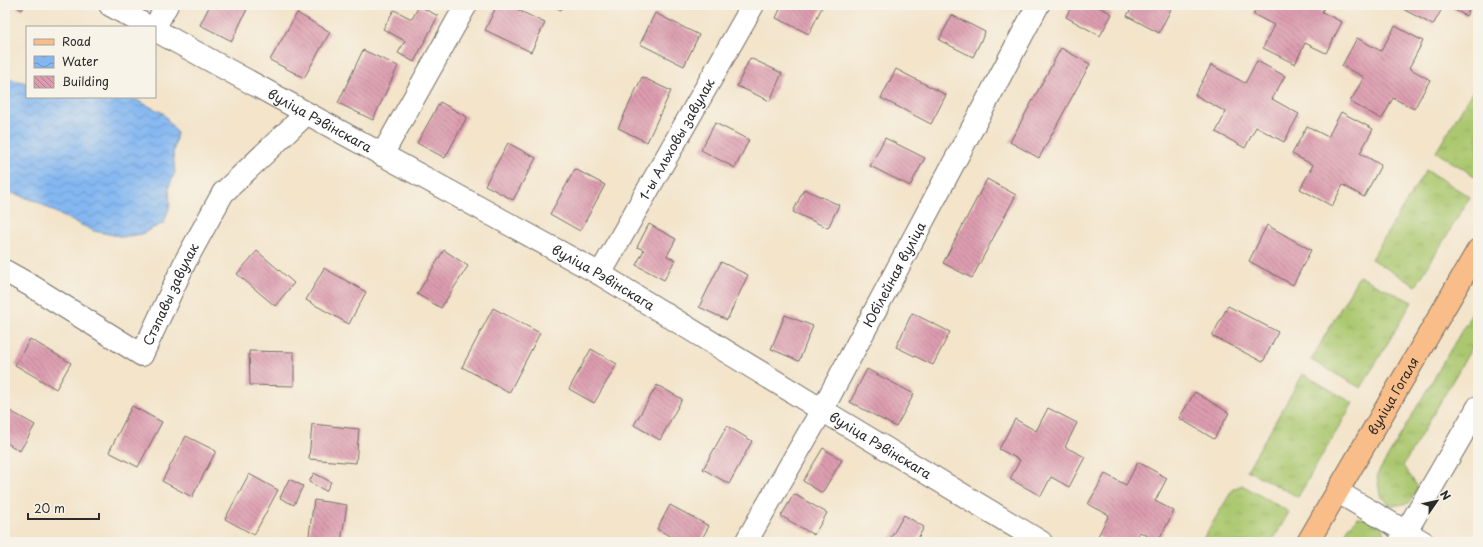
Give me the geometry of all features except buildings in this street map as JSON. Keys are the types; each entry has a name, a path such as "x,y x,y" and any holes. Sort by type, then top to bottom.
{"main road":[{"name":"вуліца Гогаля","path":"1308,542 1478,250"}],"street":[{"path":"110,5 147,26"},
{"path":"156,26 168,5"},
{"path":"382,156 466,5"},
{"name":"1-ы Альховы завулак","path":"600,274 753,5"},
{"name":"Юбілейная вуліца","path":"746,542 822,410 1038,5"},
{"name":"вуліца Рэвінскага","path":"156,31 382,156 600,274 1040,542"},
{"name":"Стэпавы завулак","path":"5,271 142,355 185,262 222,193 306,114"},
{"path":"1338,492 1410,539 1478,407"}],"green space":[{"path":"1478,82 1478,178 1436,152"},
{"path":"1426,170 1470,197 1416,286 1371,259"},
{"path":"1359,276 1412,302 1361,388 1311,360"},
{"path":"1478,303 1478,337 1403,466 1418,487 1409,503 1392,506 1380,495 1377,475"},
{"path":"1303,374 1353,403 1298,497 1247,470"},
{"path":"1242,485 1289,512 1272,542 1201,542 1233,489"},
{"path":"1358,518 1370,519 1382,527 1386,542 1340,542 1349,527"}],"water":[{"path":"5,78 26,83 26,98 132,98 163,113 177,133 173,153 175,172 169,187 170,205 164,223 141,234 123,237 94,231 62,216 36,201 5,191"}]}
